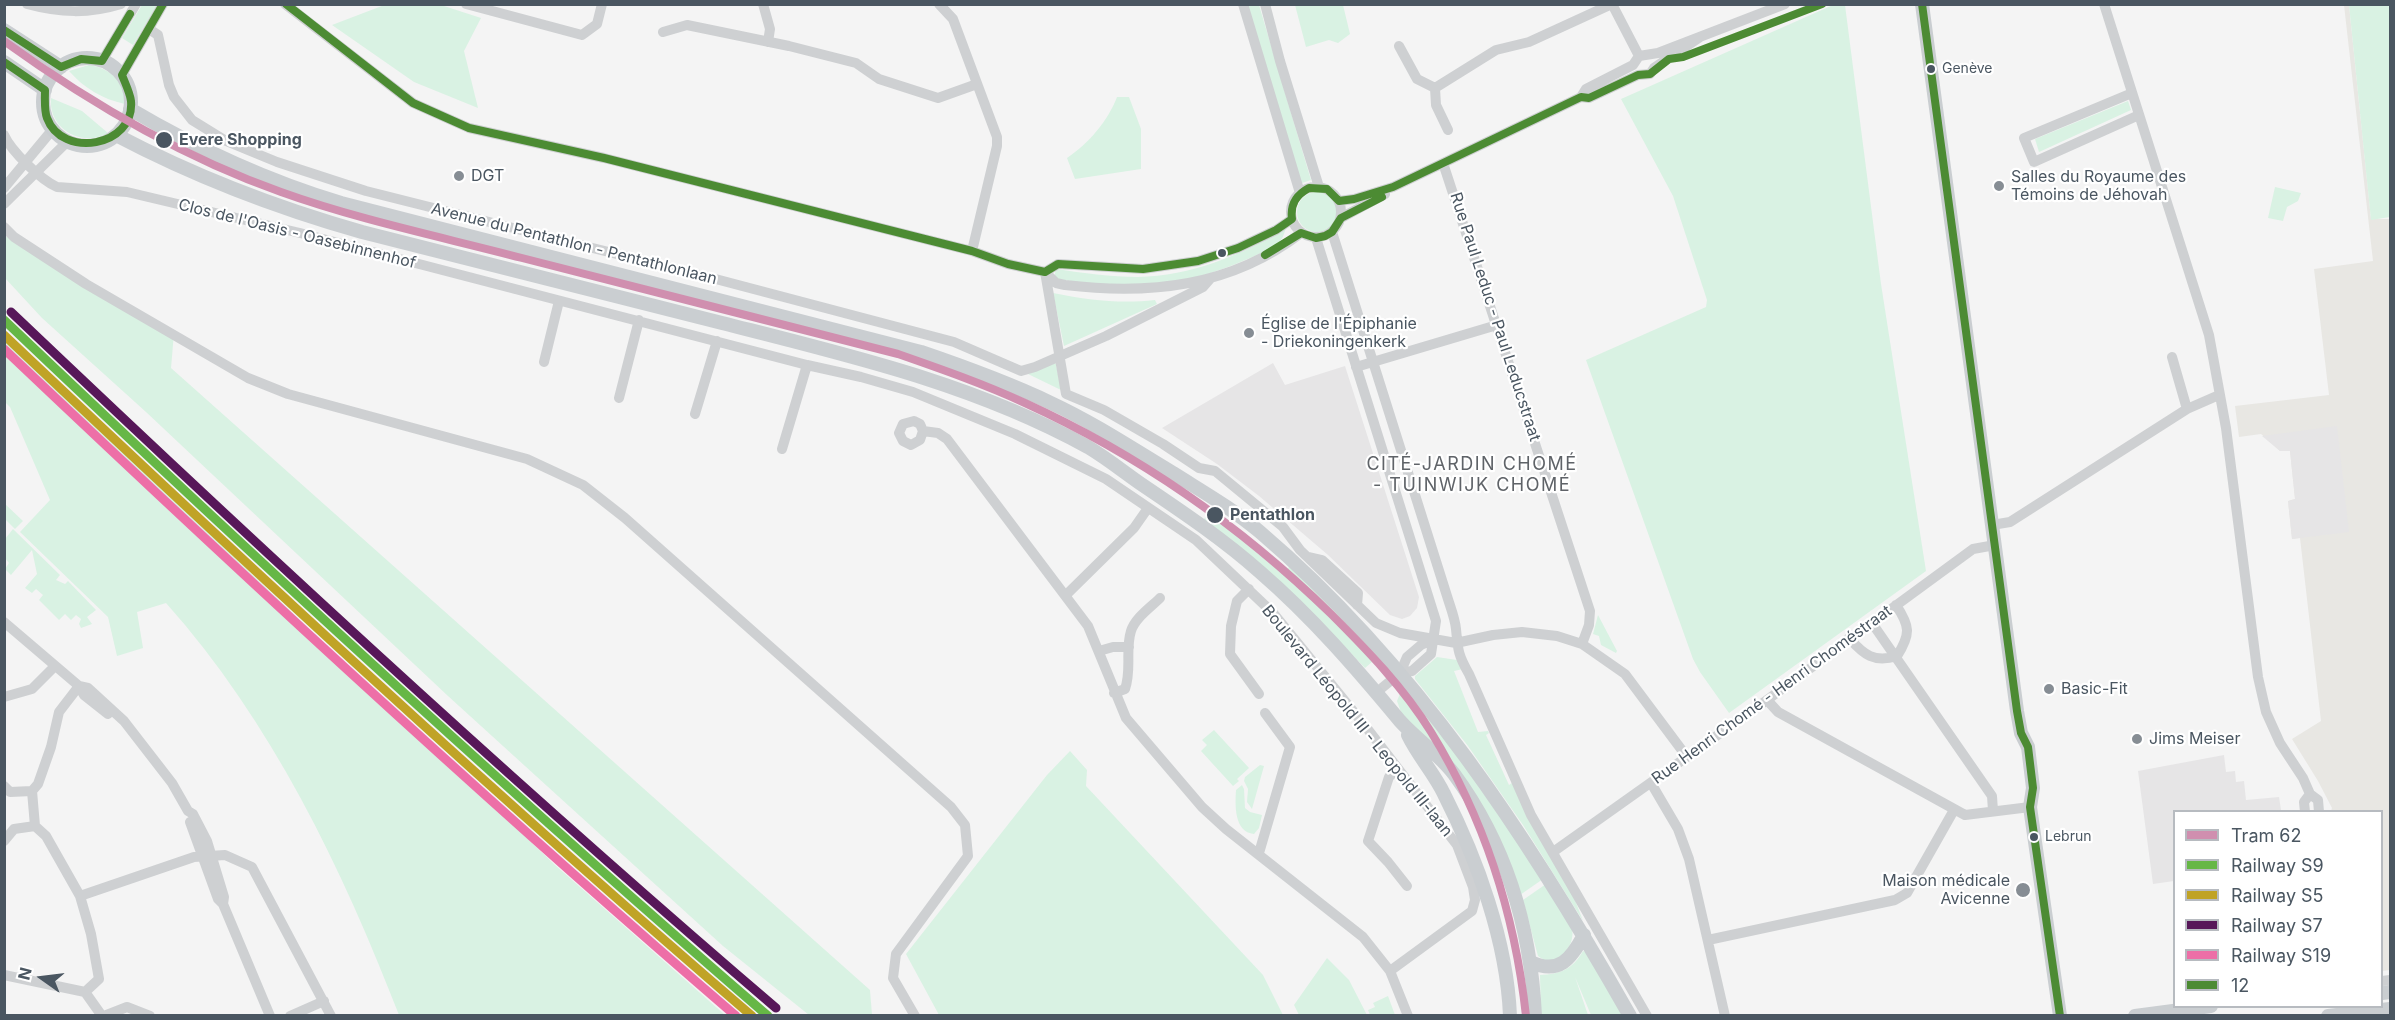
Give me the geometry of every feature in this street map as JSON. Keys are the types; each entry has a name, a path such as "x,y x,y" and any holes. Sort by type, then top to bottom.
{"main road":[{"path":"1922,4 2021,733 2023,790 2030,807 2060,1016"},
{"path":"4,30 61,67"},
{"path":"81,59 102,61 113,66 128,85 130,110 124,126 105,142 80,145 68,141 53,129 44,110 45,90 52,76 61,67 81,59"},
{"path":"4,62 45,90"},
{"path":"130,110 179,136 312,194 882,341 956,364 1026,392 1112,436 1208,494 1258,531 1338,604 1400,673 1467,757 1510,818 1584,935 1630,1016"},
{"name":"Boulevard Léopold III - Leopold III-laan","path":"116,135 161,158 246,194 333,224 877,363 948,385 1063,435 1110,461 1257,569 1311,620 1404,725 1453,773 1484,822 1516,895 1531,962 1535,1016"},
{"name":"Boulevard Léopold III - Leopold III-laan","path":"1404,725 1443,791 1465,837 1484,886 1506,981 1510,1016"},
{"path":"1531,962 1547,967 1562,963 1573,953 1584,935"},
{"path":"2135,1016 2196,1008"},
{"path":"2328,1016 2391,1008"}],"street":[{"path":"27,4 52,10 86,12 121,4"},
{"path":"102,61 136,4"},
{"path":"122,75 163,4"},
{"path":"466,4 582,35 597,24 602,4"},
{"path":"763,4 770,29 768,42"},
{"path":"939,4 953,19 997,137 998,146 972,250"},
{"path":"1243,4 1300,193"},
{"path":"1265,4 1319,187"},
{"path":"1435,88 1496,50 1530,42 1612,4 1646,76 1654,68 1700,37"},
{"path":"1339,201 1393,187 1581,97 1589,98 1639,63 1785,4"},
{"path":"2104,4 2209,334 2226,428 2258,677 2272,727 2310,794 2318,800 2319,810"},
{"path":"287,5 413,103 469,128 604,158 972,250 1008,264 1045,272 1056,283 1135,290 1165,288 1210,279 1268,254 1301,233"},
{"path":"663,32 687,25 856,63 879,78 938,98 977,84"},
{"name":"Avenue du Pentathlon - Pentathlonlaan","path":"149,29 158,35 165,70 174,97 192,120 226,141 277,162 366,191 697,274 954,342 1021,371 1106,336 1203,287 1210,279"},
{"path":"1400,46 1417,79 1435,88"},
{"path":"1639,63 1653,60 1654,68"},
{"path":"1435,88 1436,105 1448,130"},
{"path":"2132,93 2024,138 2034,162 2139,115"},
{"path":"4,188 53,129"},
{"name":"Clos de l'Oasis - Oasebinnenhof","path":"4,135 12,149 48,183 57,187 127,192 300,233 807,365 861,377 924,396"},
{"path":"4,204 68,141"},
{"name":"Rue Paul Leduc - Paul Leducstraat","path":"1443,163 1590,611 1589,625 1582,644"},
{"path":"1341,218 1339,201 1332,192 1319,187 1309,188 1300,193 1292,205 1292,219 1301,233 1316,238 1332,232 1341,218 1382,197 1393,187"},
{"path":"1045,272 1058,264 1143,269 1198,261 1238,249 1276,230 1292,219"},
{"path":"4,227 14,237 86,285 248,378 288,394 527,459 583,485 625,519 951,807 965,825 968,856 896,954 893,978 915,1016"},
{"path":"1332,232 1456,627 1456,643 1460,658 1531,815 1647,1016"},
{"path":"1316,238 1436,621 1433,639"},
{"path":"1045,272 1066,394 1104,410 1199,468 1215,471 1283,527 1300,550 1376,623 1400,633 1456,643 1493,635 1522,632 1557,636 1582,644 1625,674 1687,757"},
{"path":"544,362 559,301"},
{"path":"619,398 639,320"},
{"path":"1356,367 1497,325"},
{"path":"695,414 717,341"},
{"path":"2172,357 2187,409"},
{"path":"861,377 877,363"},
{"path":"782,449 807,365"},
{"path":"1992,525 2010,522 2187,409 2219,395"},
{"name":"Boulevard Léopold III - Leopold III-laan","path":"924,396 1044,447 1106,479 1196,540 1273,614 1322,672 1457,845 1473,887 1475,900 1472,910 1390,971"},
{"path":"923,431 938,434 947,440 1088,626 1126,718 1202,807 1226,829 1363,937 1390,971 1408,1016"},
{"path":"1066,595 1134,528 1148,508"},
{"name":"Rue Henri Chomé - Henri Choméstraat","path":"1553,852 1767,700 1973,549 1995,545"},
{"path":"1249,589 1237,602 1231,626 1230,654 1258,694"},
{"path":"1114,693 1125,689 1130,677 1131,630 1139,618 1160,598"},
{"path":"1850,638 1864,654 1888,659 1897,656 1904,646 1907,621 1896,605"},
{"path":"4,622 79,686 88,688 124,721 172,783 188,811 193,814 224,897 223,904 270,1016"},
{"path":"1872,623 1992,796 1993,811"},
{"path":"1377,692 1400,673 1407,657 1433,639"},
{"path":"1099,651 1113,647 1129,647"},
{"path":"4,697 33,689 55,666"},
{"path":"79,686 59,712 38,784 32,791 35,826 46,836 80,896 91,934 99,978 85,992"},
{"path":"1767,700 1778,712 1965,815 2030,807"},
{"path":"1259,853 1290,747 1265,713"},
{"path":"1397,769 1389,777 1368,841 1407,886"},
{"path":"1651,783 1678,828 1689,859 1725,1016"},
{"path":"7,789 32,791"},
{"path":"2305,810 2304,802 2310,794"},
{"path":"1708,940 1895,900 1907,893 1954,810"},
{"path":"4,841 14,829 35,826"},
{"path":"80,896 194,857 225,855 252,867 331,1016"},
{"path":"1584,935 1590,918"},
{"path":"4,975 85,992 103,1016 127,1006 150,1016"},
{"path":"290,1016 324,1001"}],"shaded area":[{"path":"2344,5 2349,5 2371,219 2390,219 2390,970 2383,971 2383,810 2331,810 2318,781 2292,739 2321,721 2300,538 2292,539 2288,501 2295,499 2290,451 2280,451 2261,434 2239,437 2235,406 2329,395 2314,269 2373,261"},
{"path":"1273,363 1285,385 1345,366 1419,597 1417,608 1410,616 1402,619 1390,615 1328,555 1259,496 1217,464 1162,428"},
{"path":"2337,426 2349,532 2292,539 2288,501 2295,499 2290,451 2280,451 2262,436"},
{"path":"2224,755 2226,772 2235,771 2236,782 2244,781 2246,800 2279,797 2281,810 2173,810 2173,881 2153,884 2138,771"}],"green space":[{"path":"387,4 441,5 481,18 464,51 478,108 414,82 332,25"},
{"path":"142,5 157,5 133,45 122,38"},
{"path":"1247,5 1259,5 1311,180 1299,184"},
{"path":"1295,5 1343,5 1350,34 1338,43 1329,40 1306,47"},
{"path":"1833,5 1845,5 1881,284 1926,571 1729,713 1693,659 1586,360 1706,307 1707,300 1673,196 1621,99"},
{"path":"2349,5 2390,5 2390,217 2371,220"},
{"path":"89,65 104,69 115,77 123,89 125,104 94,92 69,71"},
{"path":"1117,97 1129,97 1141,129 1141,169 1075,179 1067,158 1097,131"},
{"path":"51,98 82,111 108,133 88,138 69,133 55,119"},
{"path":"2128,101 2131,110 2039,152 2035,139"},
{"path":"2275,187 2301,193 2298,201 2287,207 2283,221 2268,218"},
{"path":"1317,192 1331,198 1337,212 1331,226 1317,232 1303,226 1297,212 1303,198"},
{"path":"1286,228 1280,241 1266,251 1183,281 1155,285 1117,285 1054,278 1056,269 1128,277 1177,273 1234,255"},
{"path":"5,236 174,333 171,368 870,990 872,1015 809,1015 723,946 448,696 146,412 42,318 5,278"},
{"path":"1053,293 1104,301 1155,300 1157,304 1064,346"},
{"path":"4,336 555,865 725,1015 399,1015 353,905 301,798 239,697 204,649 166,603 137,612 143,648 117,656 108,617 20,532 50,500 10,407 5,402"},
{"path":"1054,363 1061,390 1028,374"},
{"path":"4,503 23,521 15,529 5,519"},
{"path":"1210,512 1284,572 1290,566 1379,656 1365,668 1315,616 1203,520"},
{"path":"13,529 60,575 56,580 65,584 68,581 96,610 87,617 92,624 81,628 79,624 81,619 76,615 71,620 65,614 59,620 39,600 43,595 36,589 32,593 25,588 37,574 32,550 11,575 5,569 9,563 5,558 5,539"},
{"path":"1598,615 1616,653 1601,645 1599,636 1593,634"},
{"path":"1437,657 1457,660 1463,669 1454,671 1478,732 1488,731 1486,735 1509,785 1512,783 1575,900 1583,921 1523,825 1468,746 1415,679 1415,676"},
{"path":"1403,686 1459,758 1543,879 1520,895 1489,824 1402,715 1397,701"},
{"path":"1214,730 1249,768 1233,786 1201,751 1207,745 1202,740"},
{"path":"1070,751 1087,770 1086,786 1263,975 1283,1015 939,1015 906,954 1047,775"},
{"path":"1260,765 1264,766 1252,809 1247,802 1248,789 1244,781 1245,777"},
{"path":"1242,785 1245,808 1262,815 1259,828 1254,834 1243,828 1237,817 1236,790"},
{"path":"1546,884 1572,929 1568,949 1558,959 1551,960 1538,956 1523,900"},
{"path":"1583,951 1586,952 1623,1015 1591,1015 1575,977 1588,1015 1541,1015 1540,975 1565,970"},
{"path":"1327,958 1349,980 1367,1015 1299,1015 1294,1005"},
{"path":"1388,996 1395,1015 1370,1015 1368,1010 1375,1007 1373,1003"}],"tram line":[{"name":"62","path":"4,41 70,86 138,127 208,162 281,192 401,228 898,354 1025,403 1067,423 1148,469 1225,522 1297,582 1371,656 1420,716 1467,798 1494,868 1514,941 1526,1016"}],"rail line":[{"name":"S7","path":"11,312 389,665 678,924 776,1008"},
{"name":"S9","path":"4,320 382,673 768,1016"},
{"name":"S5","path":"4,335 374,680 752,1016"},
{"name":"S19","path":"4,349 366,687 736,1016"}],"transit line":[{"name":"12","path":"4,62 45,90 46,115 55,131 67,139 81,143 96,142 110,137 122,129 129,117 131,101 122,75 163,4"},
{"name":"12","path":"286,4 413,103 469,128 604,158 972,251 1008,264 1045,272 1058,264 1143,269 1198,261 1238,248 1276,230 1292,219 1295,200 1309,188 1327,189 1339,201 1354,199 1393,187 1581,97 1589,98 1638,75 1650,74 1669,59 1683,57 1822,4"},
{"name":"12","path":"1922,4 2017,711 2021,733 2028,747 2033,788 2030,807 2060,1016"},
{"name":"12","path":"4,30 61,67 81,59 102,61 130,14"},
{"name":"12","path":"1265,255 1301,233 1316,238 1325,236 1332,232 1341,218 1382,197"}],"place":[{"name":"Genève","path":"1931,69"},
{"name":"Evere Shopping","path":"164,140"},
{"name":"DGT","path":"459,176"},
{"name":"Salles du Royaume des Témoins de Jéhovah","path":"1999,186"},
{"name":"Église de l'Épiphanie - Driekoningenkerk","path":"1249,333"},
{"name":"Pentathlon","path":"1215,515"},
{"name":"Basic-Fit","path":"2049,689"},
{"name":"Jims Meiser","path":"2137,739"},
{"name":"Lebrun","path":"2034,837"},
{"name":"Maison médicale Avicenne","path":"2023,890"}],"district":[{"name":"CITÉ-JARDIN CHOMÉ - TUINWIJK CHOMÉ","path":"1472,475"}]}
